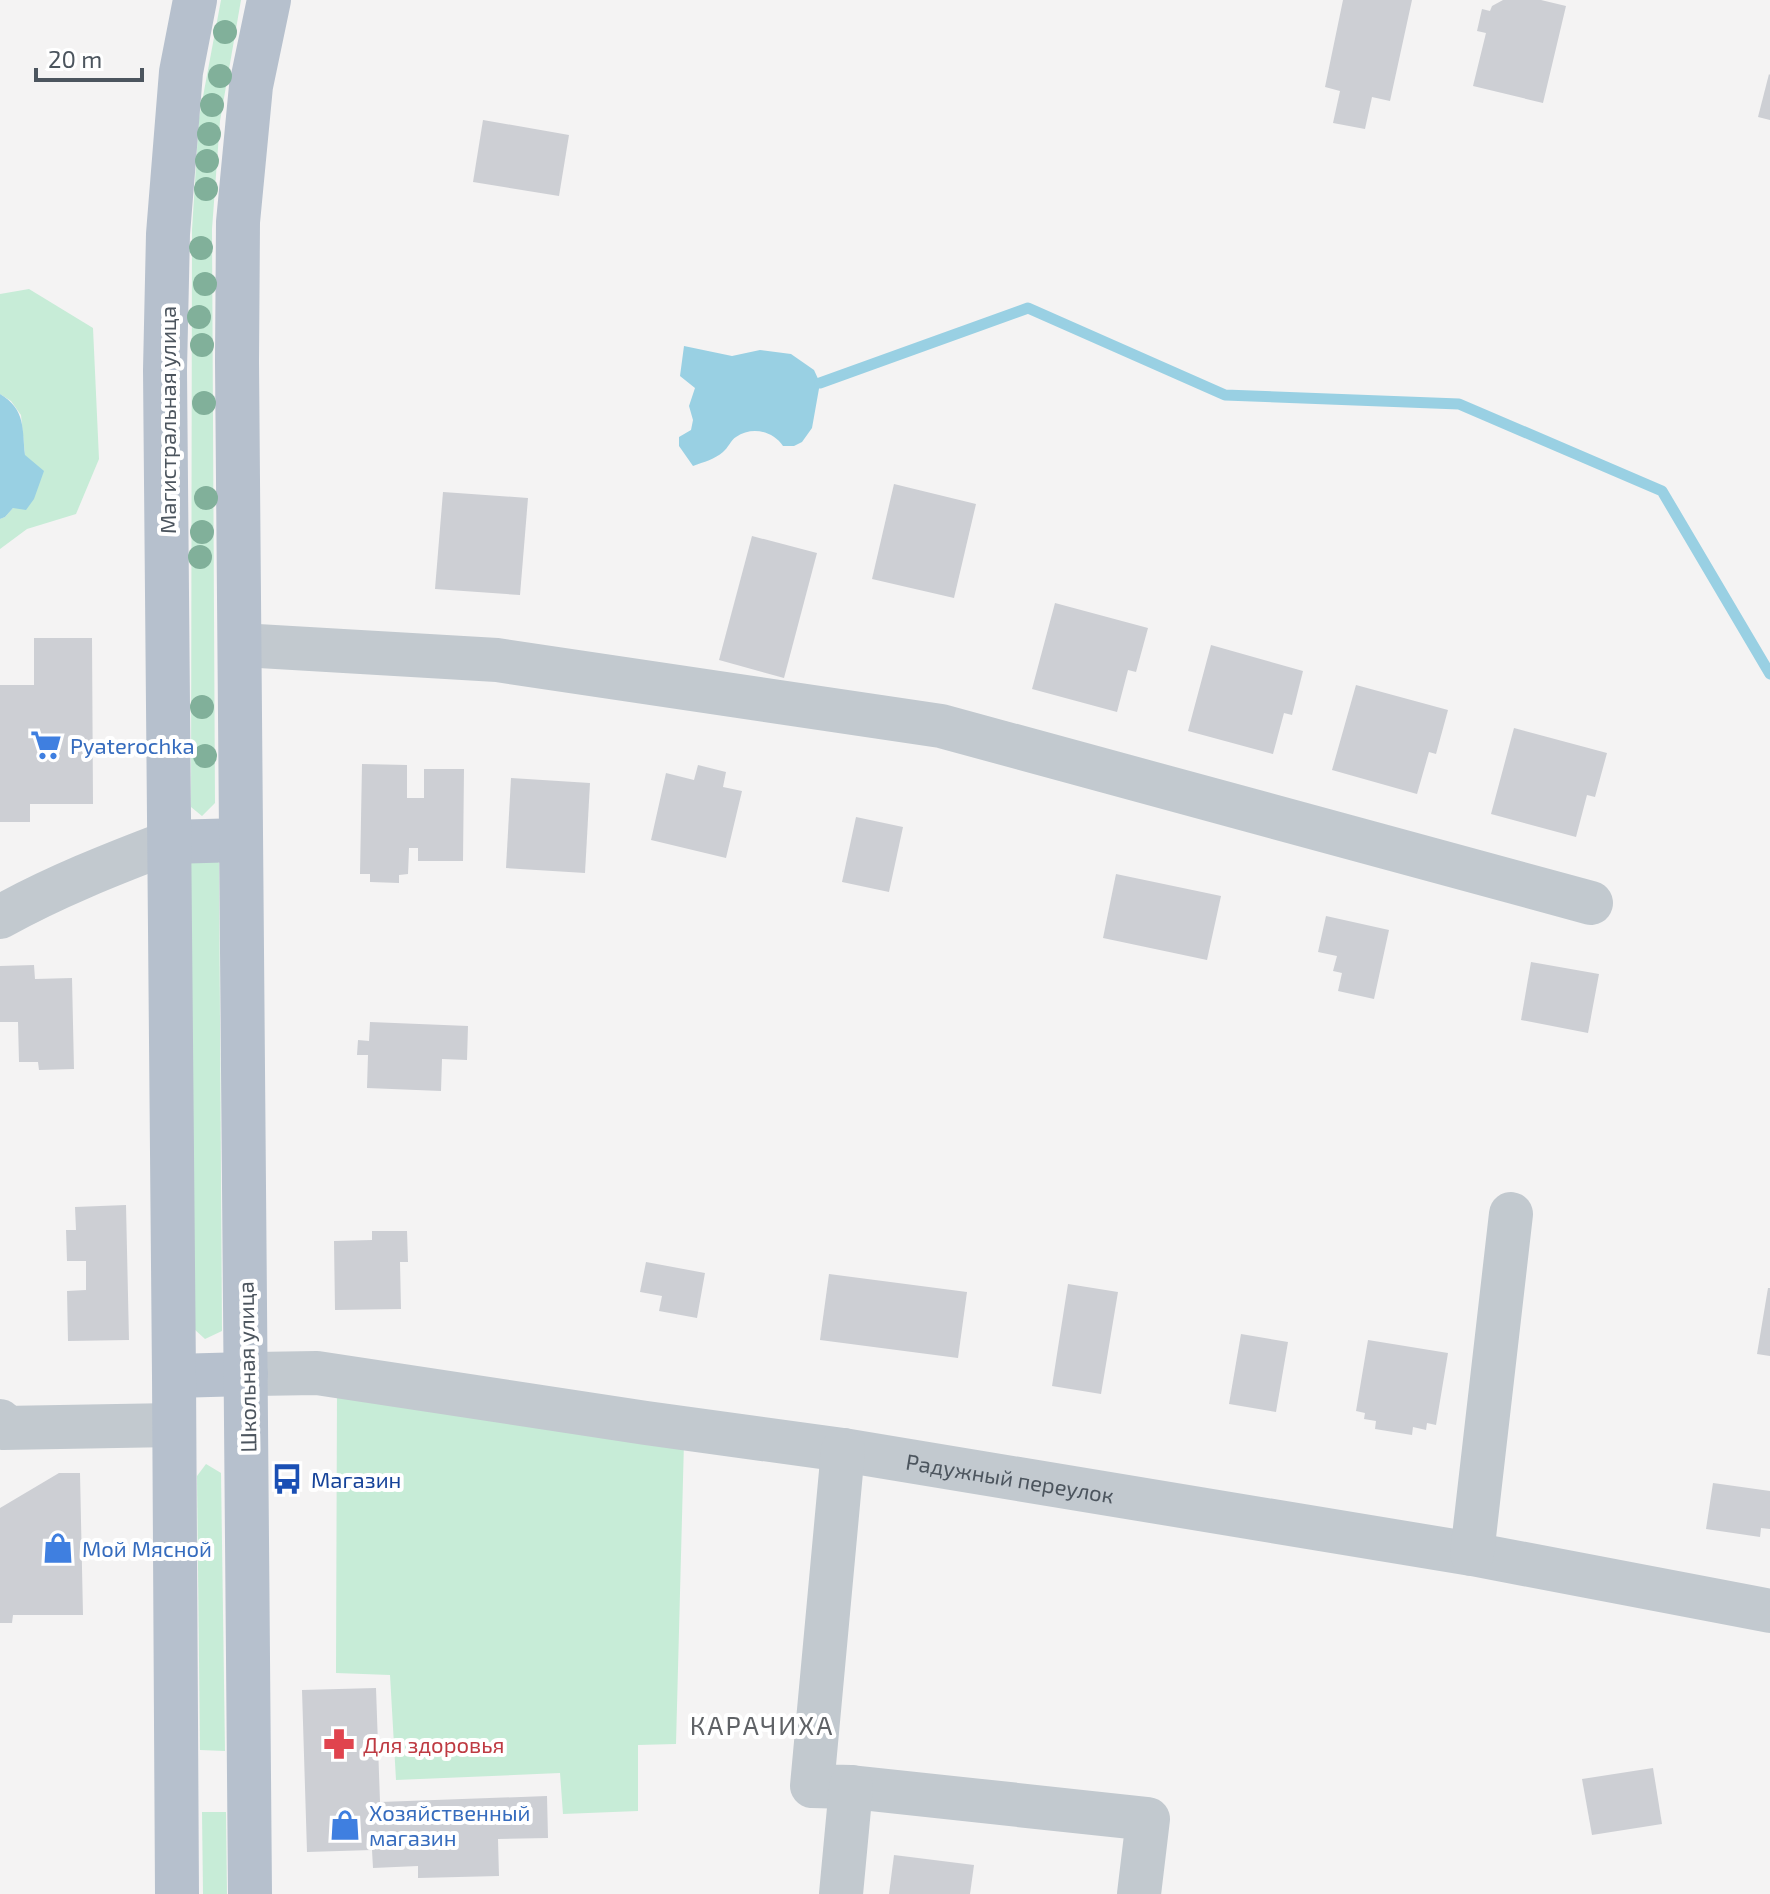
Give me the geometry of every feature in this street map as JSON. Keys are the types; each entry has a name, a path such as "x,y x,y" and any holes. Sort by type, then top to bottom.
{"main road":[{"name":"Магистральная улица","path":"170,842 165,385 168,234 181,72 195,0"},
{"path":"177,1894 170,842 241,840 238,222 251,86 269,0"},
{"name":"Школьная улица","path":"241,840 250,1894"},
{"path":"174,1376 246,1374"}],"street":[{"path":"241,645 497,660 941,726 1591,903"},
{"path":"0,917 100,868 170,842"},
{"path":"1472,1554 1511,1214"},
{"name":"Радужный переулок","path":"246,1374 317,1373 843,1450 1472,1554 1770,1611"},
{"path":"0,1421 3,1428 174,1425"},
{"path":"843,1450 812,1786 851,1787 1148,1819 1139,1894"},
{"path":"841,1894 851,1787"}],"green space":[{"path":"221,0 241,0 220,121 212,229 215,803 202,816 191,807 192,230 199,118"},
{"path":"29,289 93,328 99,459 76,514 27,529 0,549 0,519 13,508 25,455 21,415 11,401 0,394 0,294"},
{"path":"205,851 219,863 222,1331 205,1339 193,1328 190,862"},
{"path":"337,1389 684,1442 676,1744 638,1745 638,1811 563,1814 560,1773 396,1780 390,1675 336,1673"},
{"path":"206,1464 221,1473 225,1751 200,1750 197,1476"},
{"path":"202,1812 226,1812 227,1894 203,1894"}],"water":[{"path":"684,346 732,356 760,350 791,354 814,370 820,383 812,428 802,442 783,446 768,434 749,432 734,438 716,457 693,466 679,446 679,437 691,430 693,420 689,406 695,388 680,376"},
{"path":"0,394 19,413 25,455 44,471 34,499 26,510 13,508 0,519"}],"building":[{"path":"1343,0 1412,0 1390,101 1372,97 1365,129 1333,123 1340,91 1325,87"},
{"path":"1503,0 1541,0 1566,6 1543,103 1473,86 1486,33 1477,31 1482,9 1490,11 1492,6"},
{"path":"1770,75 1770,120 1758,117"},
{"path":"483,120 569,135 559,196 473,182"},
{"path":"894,484 976,504 954,598 872,579"},
{"path":"443,492 528,498 520,595 435,589"},
{"path":"752,536 817,553 784,678 719,660"},
{"path":"1055,603 1148,628 1136,672 1128,670 1117,712 1032,689"},
{"name":"Pyaterochka","path":"34,638 92,638 93,804 30,804 30,822 0,822 0,685 34,685"},
{"path":"1211,645 1303,671 1292,715 1284,713 1273,754 1188,731"},
{"path":"1356,685 1448,710 1436,754 1429,752 1417,794 1332,770"},
{"path":"1514,728 1607,753 1595,797 1587,795 1576,837 1491,814"},
{"path":"362,764 407,765 407,798 424,798 424,769 464,769 463,861 418,861 418,848 409,848 408,874 399,875 399,883 370,882 370,874 360,874"},
{"path":"698,765 726,772 723,787 742,791 726,858 651,840 666,773 694,780"},
{"path":"511,778 590,783 585,873 506,868"},
{"path":"856,817 903,827 889,892 842,882"},
{"path":"1116,874 1221,896 1207,960 1103,938"},
{"path":"1326,916 1389,930 1374,999 1338,991 1342,973 1333,971 1337,956 1318,952"},
{"path":"1531,962 1599,974 1588,1033 1521,1020"},
{"path":"34,965 35,979 72,978 74,1069 39,1070 38,1062 19,1062 18,1022 0,1022 0,966"},
{"path":"370,1022 468,1026 467,1060 442,1059 441,1091 367,1088 368,1055 357,1055 358,1040 369,1041"},
{"path":"126,1205 129,1340 68,1341 67,1291 86,1290 86,1261 67,1261 66,1230 76,1230 75,1207"},
{"path":"372,1231 407,1231 408,1262 400,1262 401,1309 335,1310 334,1241 372,1240"},
{"path":"646,1262 705,1273 697,1318 659,1311 662,1296 640,1292"},
{"path":"829,1274 967,1292 958,1358 820,1340"},
{"path":"1068,1284 1118,1292 1101,1394 1052,1386"},
{"path":"1770,1288 1770,1356 1757,1354"},
{"path":"1241,1334 1288,1342 1276,1412 1229,1404"},
{"path":"1368,1340 1448,1353 1436,1425 1427,1423 1426,1430 1413,1427 1412,1435 1375,1429 1376,1421 1364,1419 1365,1413 1356,1411"},
{"path":"59,1473 80,1473 83,1615 13,1615 12,1623 0,1623 0,1508"},
{"path":"1713,1483 1770,1491 1770,1529 1761,1528 1760,1537 1706,1529"},
{"path":"376,1688 380,1802 547,1796 548,1838 498,1839 499,1876 418,1878 418,1866 373,1868 372,1850 307,1852 302,1690"},
{"path":"1653,1768 1662,1824 1592,1835 1582,1779"},
{"path":"894,1855 974,1865 970,1894 889,1894"}],"waterway":[{"path":"820,383 1028,308 1225,395 1459,404 1662,491 1770,674"}],"place":[{"name":"Pyaterochka","path":"46,745"},
{"name":"Магазин","path":"287,1479"},
{"name":"Мой Мясной","path":"58,1548"},
{"name":"Для здоровья","path":"339,1744"},
{"name":"Хозяйственный магазин","path":"345,1825"}],"district":[{"name":"КАРАЧИХА","path":"762,1724"}]}
